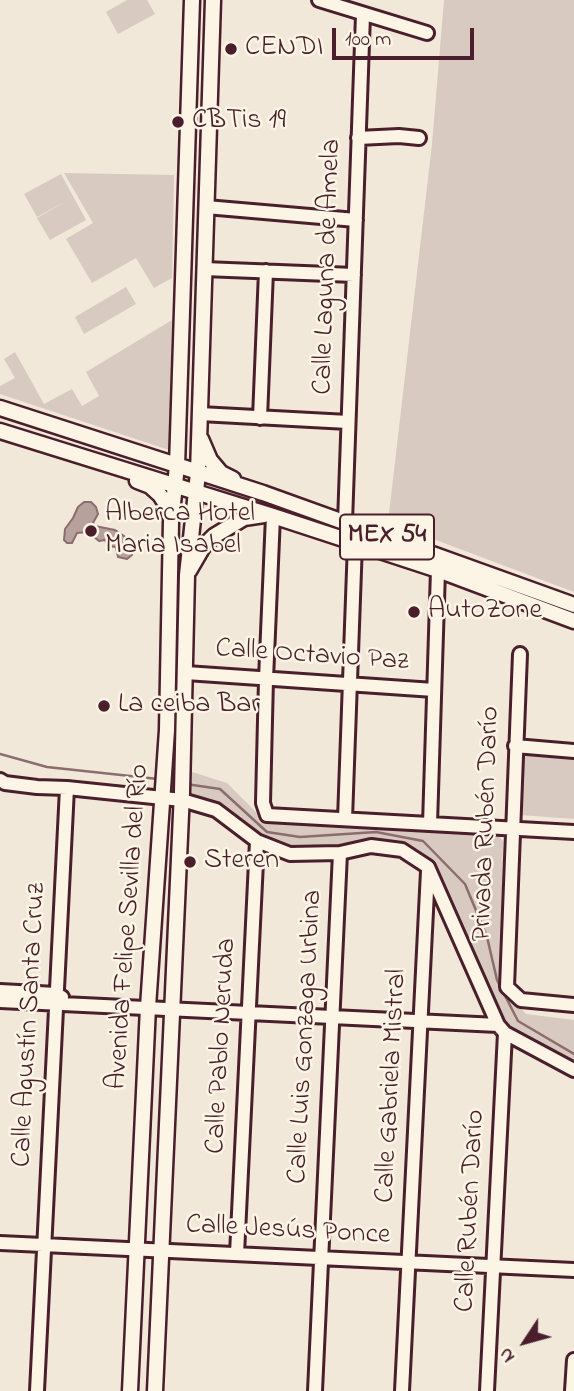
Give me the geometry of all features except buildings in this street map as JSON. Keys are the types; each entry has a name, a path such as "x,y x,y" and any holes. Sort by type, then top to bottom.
{"main road":[{"name":"Avenida Felipe Sevilla del Río","path":"130,1391 148,1007 163,793 192,0"},
{"name":"Avenida Felipe Sevilla del Río","path":"155,1391 182,796 187,575 198,473 213,0"},
{"path":"188,126 209,128"},
{"path":"183,288 204,288"},
{"name":"MEX 54","path":"0,408 260,492 574,605"},
{"name":"MEX 54","path":"0,431 438,570 574,621"},
{"path":"199,436 210,460 222,473 260,492"},
{"path":"98,461 150,486 167,506 172,522"},
{"path":"187,575 203,547 214,536 244,518 271,515"}],"street":[{"path":"319,0 427,33"},
{"name":"Calle Laguna de Amela","path":"345,522 363,15"},
{"path":"358,138 419,138"},
{"path":"206,207 356,220"},
{"path":"204,269 354,275"},
{"path":"260,418 266,271"},
{"path":"200,414 348,422"},
{"path":"271,515 263,803 267,815 574,832"},
{"path":"345,819 355,543"},
{"path":"430,824 438,570"},
{"name":"Privada Rubén Darío","path":"520,654 507,987 521,1000 574,1005"},
{"name":"Calle Octavio Paz","path":"186,673 434,690"},
{"path":"515,746 574,751"},
{"path":"0,780 37,788 182,796 216,810 257,841 290,854 340,853 371,846 402,850 428,867 502,1029"},
{"name":"Calle Agustín Santa Cruz","path":"37,1391 67,788"},
{"name":"Calle Pablo Neruda","path":"237,1254 257,841"},
{"name":"Calle Luis Gonzaga Urbina","path":"315,1391 340,853"},
{"name":"Calle Gabriela Mistral","path":"402,1391 428,867"},
{"path":"0,990 76,1004 421,1021 502,1029 574,1070"},
{"path":"0,1001 56,999"},
{"name":"Calle Rubén Darío","path":"487,1391 502,1029"},
{"name":"Calle Jesús Ponce","path":"0,1243 574,1270"},
{"path":"572,1391 574,1360"}],"shaded area":[{"path":"127,0 147,0 155,14 118,34 106,12"},
{"path":"444,0 574,0 574,592 388,522 432,144"},
{"path":"64,173 174,175 172,278 154,288 136,258 92,283 66,239 93,223"},
{"path":"61,174 86,220 50,240 37,218 68,200 37,217 24,194"},
{"path":"126,287 136,304 84,334 75,317"},
{"path":"172,320 169,450 0,394 0,386 15,378 4,359 15,352 44,404 72,389 82,406 99,396 86,372"},
{"name":"Alberca Hotel Maria Isabel","path":"84,502 91,502 96,507 98,514 93,523 95,526 115,530 130,540 132,555 127,559 118,557 116,547 108,546 105,540 99,541 88,532 77,533 72,543 64,540 65,529"},
{"path":"523,754 574,757 574,819 519,815"},
{"path":"189,771 227,783 267,823 498,835 503,841 500,979 506,992 526,1014 574,1020 574,1061 514,1032 503,1019 432,864 409,846 371,842 336,849 289,849 259,837 189,798"}],"waterway":[{"path":"0,754 47,767 158,779"},
{"path":"186,784 220,789 267,832 300,837 376,832 423,841 465,884 487,937 497,980 518,1021 574,1054"}],"place":[{"name":"CENDI","path":"231,49"},
{"name":"CBTis 19","path":"178,122"},
{"name":"Alberca Hotel Maria Isabel","path":"91,531"},
{"name":"AutoZone","path":"414,612"},
{"name":"La ceiba Bar","path":"104,706"},
{"name":"Steren","path":"190,862"}]}
